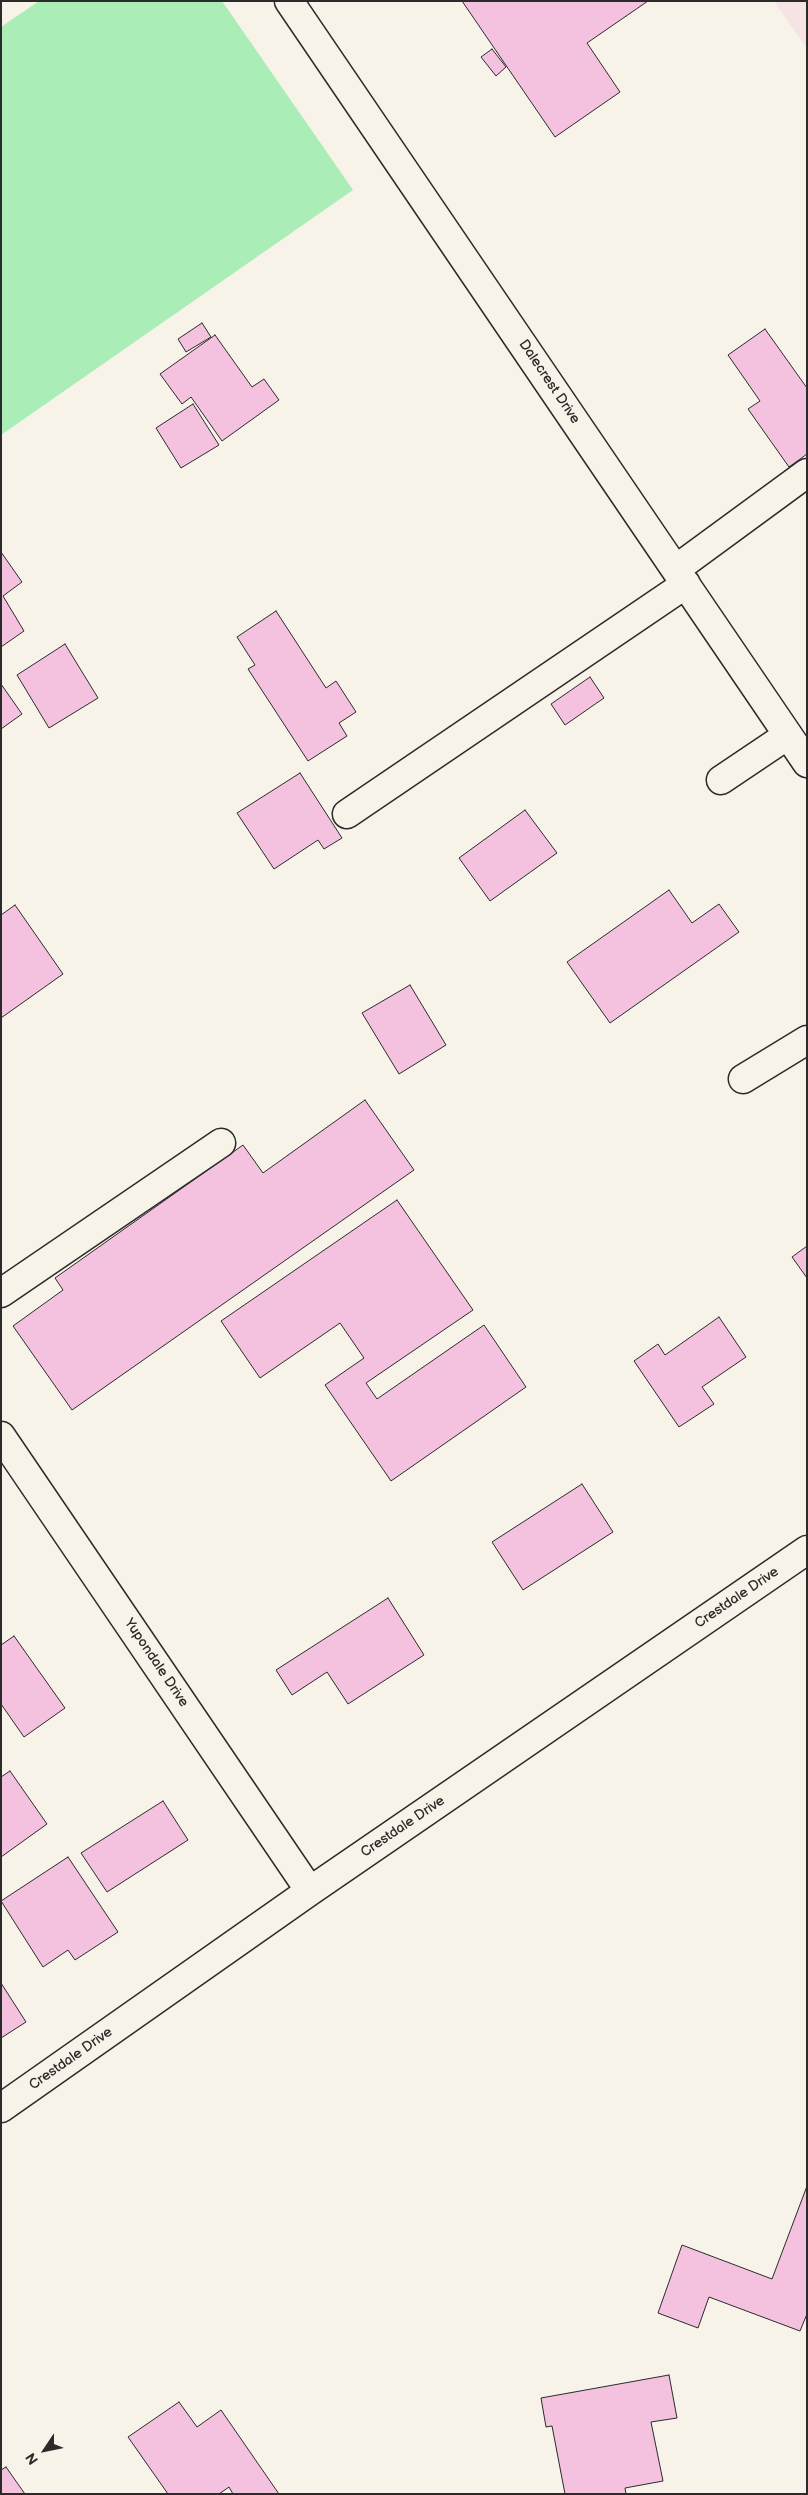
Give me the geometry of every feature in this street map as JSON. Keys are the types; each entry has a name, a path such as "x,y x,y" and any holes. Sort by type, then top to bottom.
{"street":[{"name":"Dalecrest Drive","path":"289,1 807,763"},
{"path":"347,814 681,576 807,473"},
{"path":"721,780 788,735"},
{"path":"743,1079 807,1040"},
{"path":"1,1293 221,1143"},
{"name":"Yupondale Drive","path":"1,1436 310,1890"},
{"name":"Crestdale Drive","path":"1,2108 310,1890 807,1550"}],"shaded area":[{"path":"774,1 807,1 807,49"}],"green space":[{"path":"39,1 222,1 353,190 1,435 1,27"}],"building":[{"path":"462,1 648,1 587,43 620,92 555,137"},
{"path":"492,49 506,67 496,76 481,57"},
{"path":"202,323 211,337 186,352 178,339"},
{"path":"765,329 807,388 807,454 789,467 748,409 760,401 728,355"},
{"path":"215,335 252,387 264,379 279,400 222,441 191,397 182,404 160,374"},
{"path":"193,404 219,445 181,468 156,428"},
{"path":"1,552 22,582 3,596 24,631 1,647"},
{"path":"276,611 326,688 336,681 356,712 339,723 347,736 308,761 248,669 255,665 237,637"},
{"path":"65,644 98,698 49,728 17,675"},
{"path":"590,677 604,698 565,725 551,704"},
{"path":"1,684 22,714 1,729"},
{"path":"300,773 342,838 324,849 318,840 274,869 237,813"},
{"path":"525,810 557,853 490,901 459,858"},
{"path":"669,890 692,923 719,904 739,932 610,1023 567,962"},
{"path":"15,905 63,974 1,1018 1,915"},
{"path":"410,985 446,1045 399,1074 362,1013"},
{"path":"365,1100 414,1170 72,1410 13,1326 63,1290 55,1278 243,1145 263,1173"},
{"path":"397,1200 473,1310 366,1383 377,1399 484,1325 526,1387 391,1481 325,1385 364,1358 340,1323 260,1378 221,1321"},
{"path":"807,1246 807,1278 792,1257"},
{"path":"719,1317 746,1357 702,1387 714,1404 679,1427 634,1361 658,1344 665,1355"},
{"path":"582,1484 613,1532 523,1590 492,1542"},
{"path":"388,1598 424,1655 348,1704 327,1672 292,1695 276,1670"},
{"path":"14,1636 65,1708 24,1737 1,1704 1,1645"},
{"path":"10,1771 47,1824 1,1857 1,1777"},
{"path":"163,1801 188,1840 107,1892 81,1853"},
{"path":"68,1857 118,1932 75,1960 68,1950 43,1967 1,1901"},
{"path":"1,1983 26,2022 1,2038"},
{"path":"807,2186 807,2314 800,2331 709,2297 698,2328 658,2313 682,2245 772,2279"},
{"path":"669,2375 677,2418 651,2422 663,2481 625,2488 626,2494 565,2494 552,2426 546,2427 541,2398"},
{"path":"179,2402 197,2427 221,2410 279,2494 233,2494 229,2487 219,2494 168,2494 128,2437"},
{"path":"6,2467 25,2494 1,2494 1,2470"}]}
